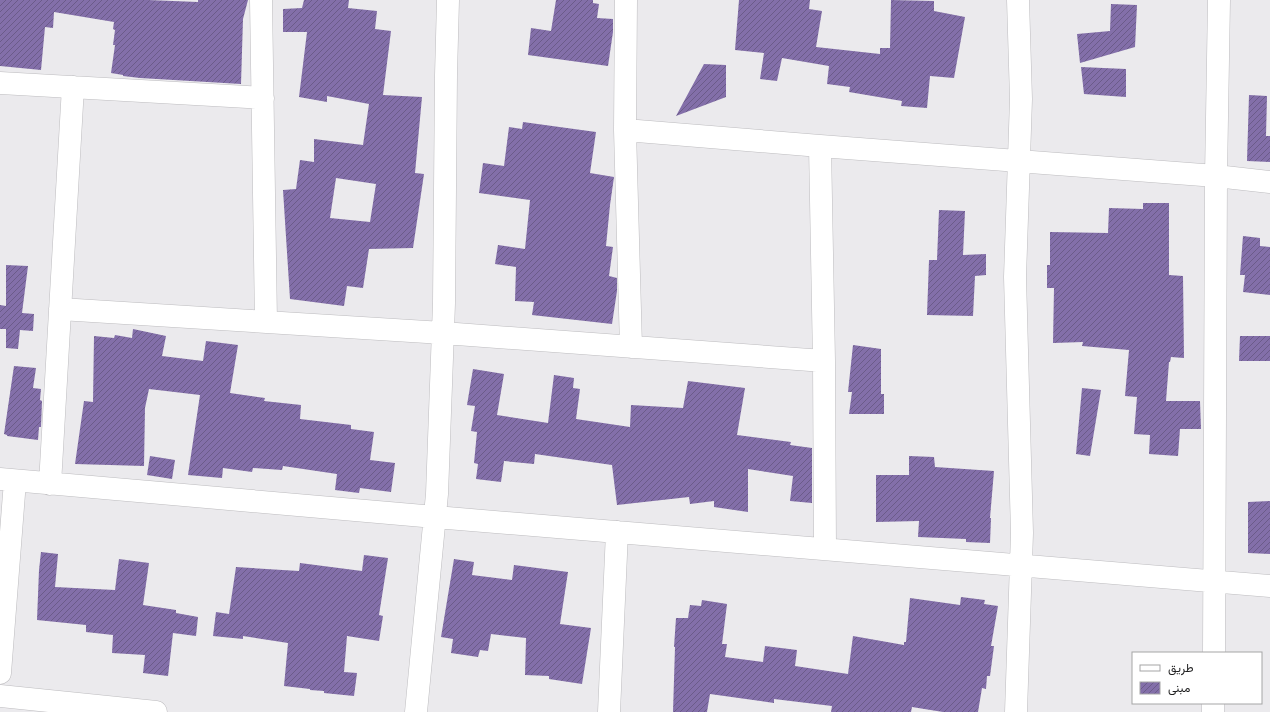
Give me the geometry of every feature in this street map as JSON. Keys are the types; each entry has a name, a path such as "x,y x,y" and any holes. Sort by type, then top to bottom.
{"street":[{"path":"261,0 266,322"},
{"path":"416,712 437,494 443,333 448,0"},
{"path":"626,0 625,130 631,347"},
{"path":"1016,712 1022,533 1014,277 1021,99 1018,0"},
{"path":"1214,652 1216,176 1219,0"},
{"path":"0,83 263,98"},
{"path":"50,484 73,87"},
{"path":"625,130 1216,176 1270,182"},
{"path":"820,146 824,361 825,549"},
{"path":"60,309 443,333 824,361"},
{"path":"0,673 7,480 1270,586"},
{"path":"609,712 617,532"},
{"path":"0,696 156,712"}],"building":[{"path":"0,0 148,0 198,2 198,0 248,0 243,19 241,84 140,78 111,73 115,45 113,45 115,30 113,29 114,22 54,12 53,28 45,27 41,70 0,66"},
{"path":"304,0 349,0 348,8 377,11 375,29 391,31 383,95 422,97 415,173 424,174 413,248 369,249 363,288 347,286 344,306 290,299 283,190 296,189 300,160 314,162 314,139 363,145 369,104 327,96 327,102 299,97 307,32 283,32 283,9 302,8","holes":["336,178 376,184 370,222 330,218"]},
{"path":"556,0 593,0 593,3 599,4 597,18 613,19 613,32 608,66 528,55 531,28 551,31"},
{"path":"739,0 810,0 809,9 822,11 816,47 880,54 880,48 890,48 891,0 934,1 934,11 965,17 954,78 930,76 927,108 901,106 902,101 849,92 850,87 827,84 829,66 782,58 777,81 760,79 764,53 735,50"},
{"path":"1111,4 1137,5 1135,47 1080,63 1077,34 1110,31"},
{"path":"704,64 726,65 726,97 676,116"},
{"path":"1081,67 1126,69 1126,97 1084,94"},
{"path":"1249,95 1267,96 1266,136 1270,136 1270,162 1247,161"},
{"path":"523,122 596,132 590,173 614,177 606,246 613,247 609,276 617,278 617,291 612,324 532,315 534,302 515,301 516,267 495,264 498,245 525,249 530,200 479,193 483,163 504,166 509,127 522,129"},
{"path":"1143,203 1169,203 1169,275 1183,276 1184,358 1171,357 1169,362 1166,401 1200,401 1201,429 1180,429 1178,456 1149,454 1150,435 1134,434 1137,397 1125,396 1129,350 1082,346 1083,342 1053,343 1054,288 1047,288 1047,265 1050,265 1050,232 1108,233 1109,208 1143,209"},
{"path":"939,210 965,211 963,255 986,254 986,275 975,276 973,316 927,315 929,260 937,260"},
{"path":"1243,236 1260,238 1260,246 1270,247 1270,295 1243,292 1245,275 1240,275"},
{"path":"6,265 28,266 22,313 34,314 33,331 20,330 18,349 6,348 6,329 0,329 0,305 6,306"},
{"path":"133,329 166,336 162,356 203,361 206,341 238,345 230,393 265,398 264,401 301,405 300,419 351,425 351,429 374,432 370,460 395,463 391,492 360,488 359,493 335,490 337,474 283,466 282,470 253,468 252,472 223,468 222,478 188,475 200,395 149,389 145,408 144,466 75,464 84,401 93,402 94,336 114,338 115,335 132,338"},
{"path":"1240,336 1270,336 1270,361 1239,361"},
{"path":"853,345 881,349 881,394 884,394 884,414 849,414 852,392 848,392"},
{"path":"14,366 36,368 33,388 41,389 40,400 42,401 41,427 39,427 38,440 7,436 4,434"},
{"path":"473,369 504,374 497,415 548,423 554,375 574,378 573,388 580,389 576,419 630,427 631,405 683,408 688,381 745,388 737,435 791,442 790,445 812,448 812,503 790,501 793,476 748,469 748,512 714,507 714,501 690,504 689,497 617,505 612,465 535,454 534,464 504,461 501,482 476,479 478,464 474,463 477,432 471,431 475,406 467,405"},
{"path":"1082,388 1101,390 1090,456 1076,454"},
{"path":"150,456 175,460 172,479 147,475"},
{"path":"909,456 934,457 935,467 994,471 990,518 990,543 966,542 966,539 918,537 919,521 876,522 876,475 909,475"},
{"path":"1270,501 1270,554 1248,553 1248,502"},
{"path":"41,552 58,554 55,587 115,590 119,559 149,563 143,605 176,610 176,613 198,617 196,636 173,633 168,676 143,673 145,655 112,653 113,635 86,632 86,625 37,620"},
{"path":"364,555 388,558 379,615 383,616 379,641 347,636 344,672 357,673 354,696 324,693 324,691 284,686 288,643 243,636 243,639 213,636 216,612 229,614 236,567 299,571 300,563 362,571"},
{"path":"454,559 474,562 472,575 512,580 514,565 568,572 560,624 591,628 582,684 549,679 549,676 525,675 526,638 491,634 488,651 480,650 478,657 451,653 453,639 441,637"},
{"path":"961,597 985,600 984,604 998,606 991,646 994,646 990,676 987,676 986,689 982,688 978,712 943,712 912,707 911,712 831,712 832,706 774,699 774,703 710,694 707,712 673,712 676,618 688,618 690,605 701,606 702,600 727,604 722,644 727,644 725,657 763,662 765,646 797,650 795,666 848,674 853,636 904,645 904,642 906,642 910,598 960,605"}]}
